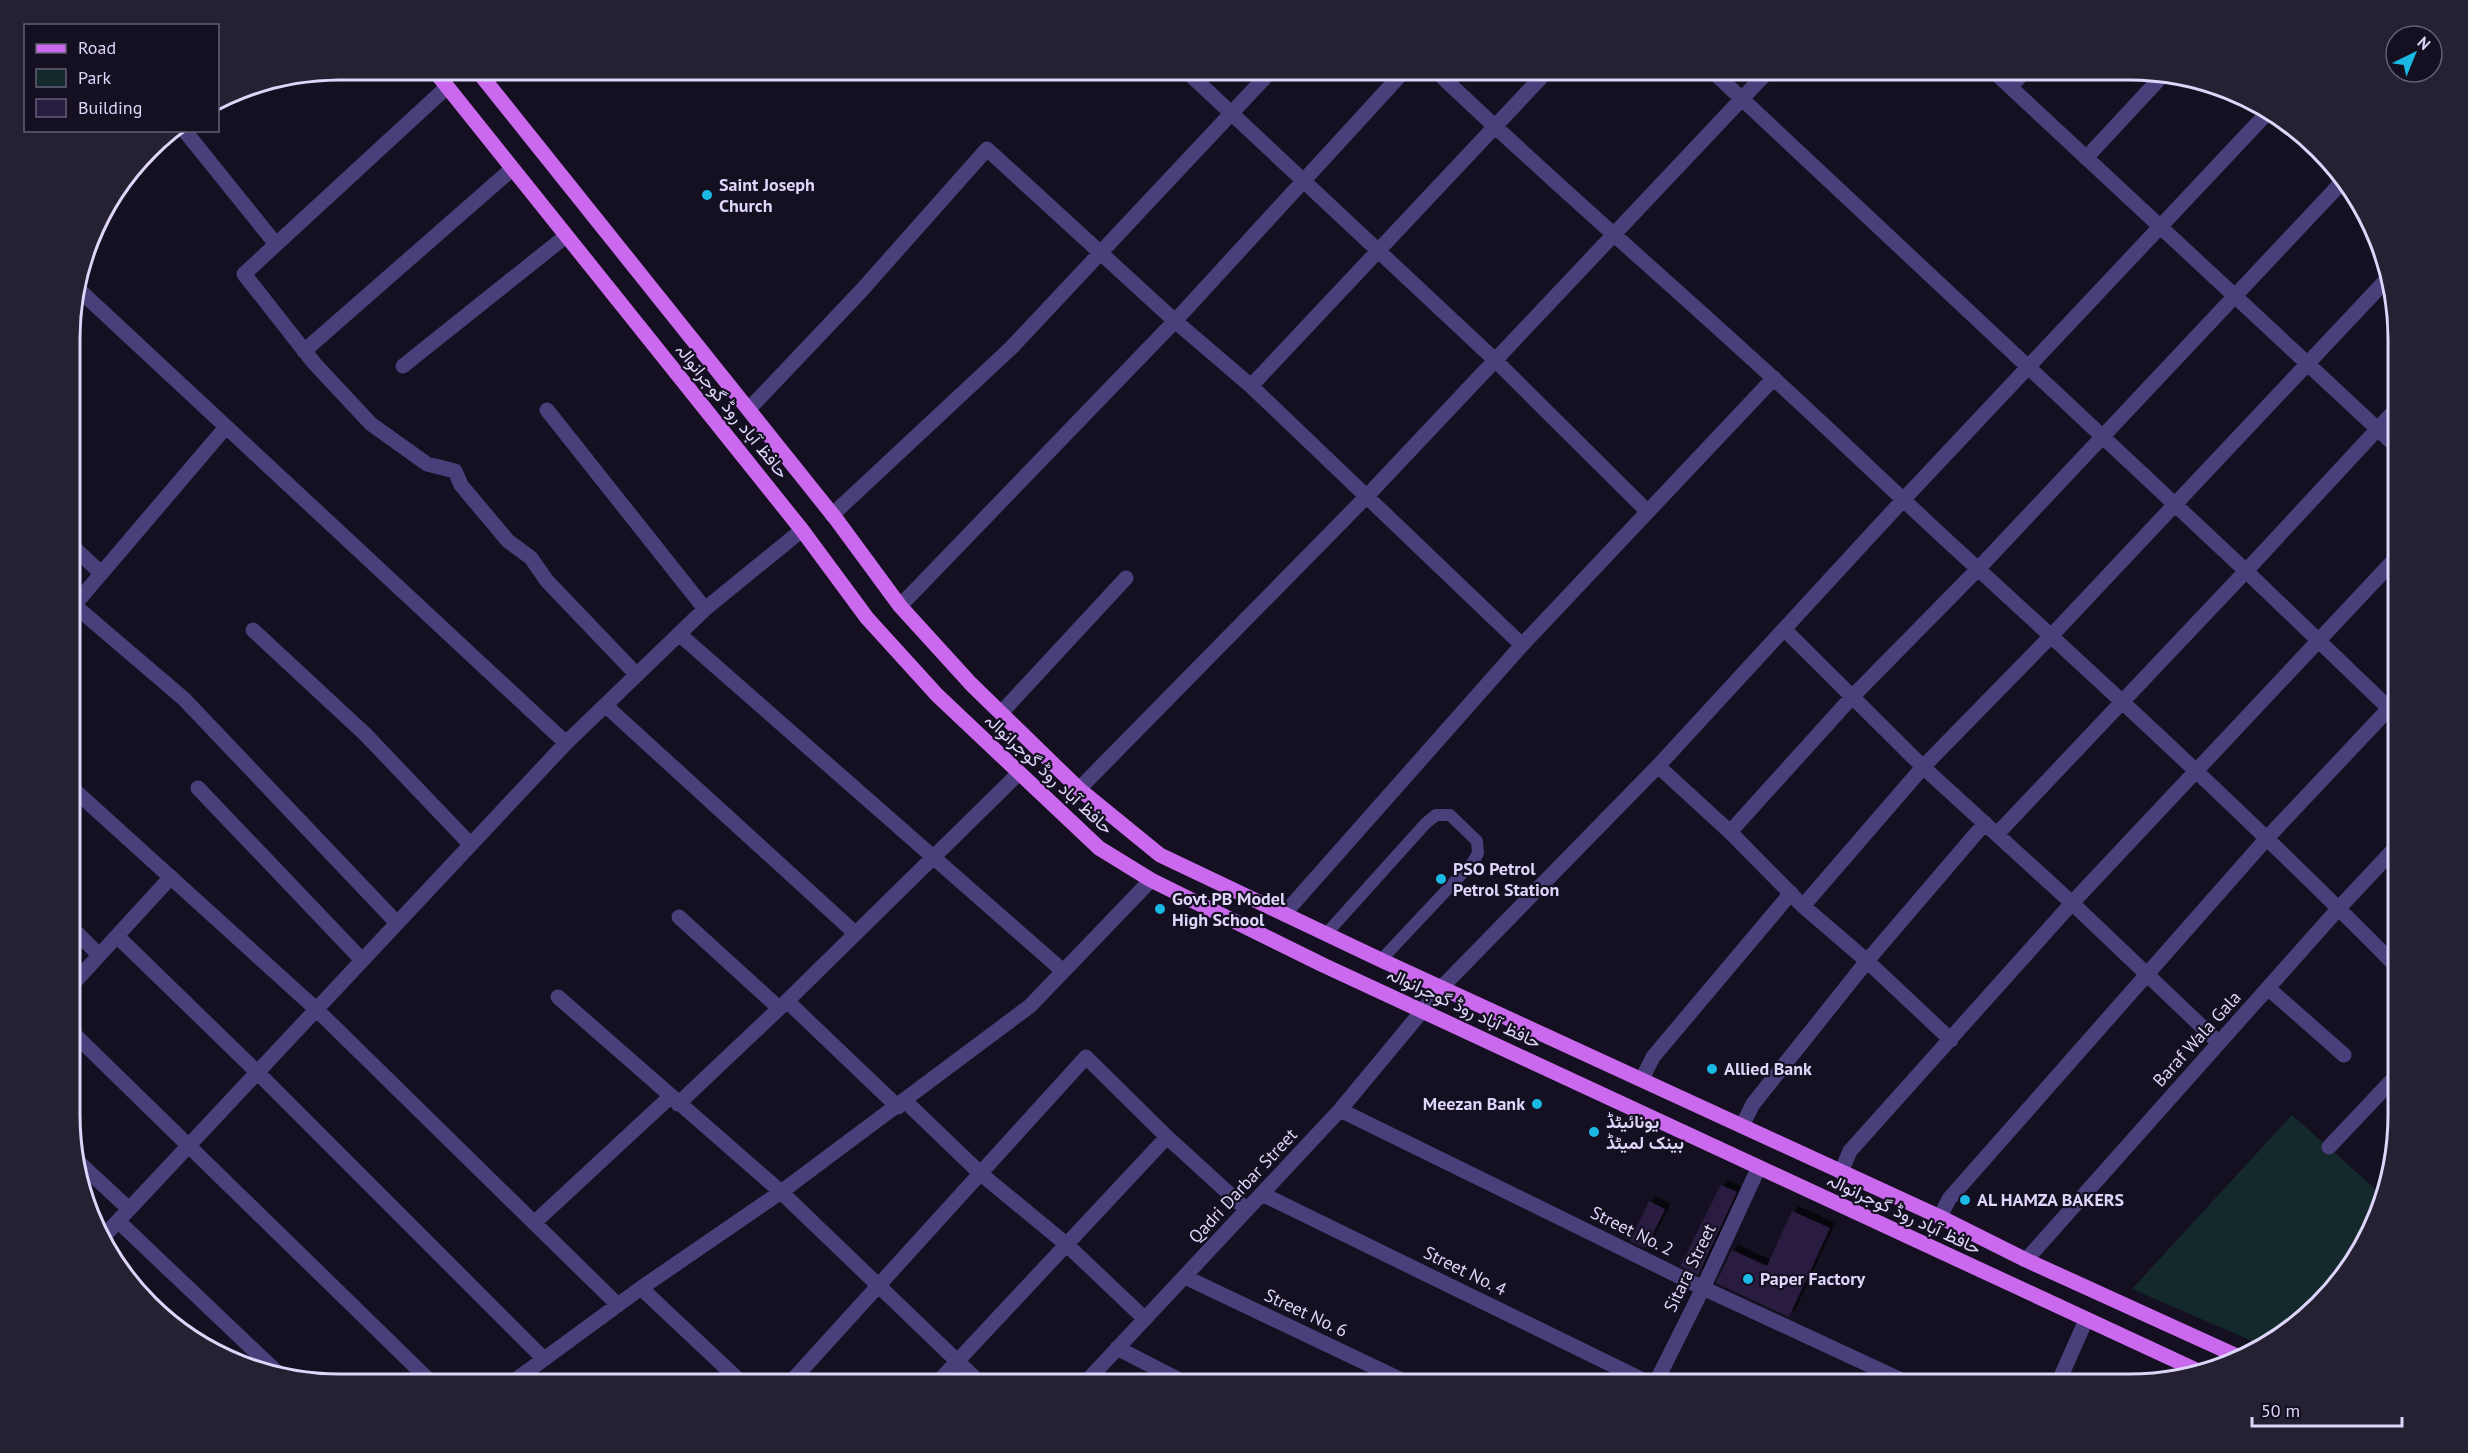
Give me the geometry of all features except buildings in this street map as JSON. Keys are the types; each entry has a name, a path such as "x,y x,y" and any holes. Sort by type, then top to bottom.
{"main road":[{"name":"حافظ آباد روڈ گوجرانوالہ","path":"442,80 801,530 867,618 937,695 1018,774 1099,848 1151,880 1323,965 1424,1010 1758,1169 2189,1367"},
{"name":"حافظ آباد روڈ گوجرانوالہ","path":"485,80 749,409 900,606 971,684 1079,789 1160,855 1381,960 2231,1353"}],"street":[{"path":"1196,80 1495,360 1647,511"},
{"path":"832,515 1011,348 1262,80"},
{"path":"900,606 1175,321 1396,80"},
{"path":"1446,80 1774,378 1903,500 2123,700 2268,837 2388,958"},
{"path":"1251,386 1538,80"},
{"path":"1722,80 2027,368 2388,703"},
{"path":"1079,789 1366,496 1760,80"},
{"path":"2003,80 2388,438"},
{"path":"2010,87 2017,80"},
{"path":"2086,158 2157,81"},
{"path":"447,87 244,274 304,351 371,424 426,464 454,471 461,485 508,541 531,558 547,581 637,675"},
{"name":"Qadri Darbar Street","path":"1093,1374 1340,1110 1442,987 1658,766 1903,500 2263,117"},
{"path":"186,132 275,243"},
{"path":"749,409 861,291 987,149 1175,321 1251,386 1522,645"},
{"path":"304,351 512,169"},
{"path":"1730,832 1852,696 1978,569 2338,186"},
{"path":"403,366 566,236"},
{"path":"1803,906 1923,767 2175,506 2383,283"},
{"path":"83,294 566,743"},
{"path":"1284,914 1522,645 1774,378"},
{"path":"547,410 705,609"},
{"path":"1998,833 2388,418"},
{"path":"80,598 226,427"},
{"path":"108,1232 566,743 705,609 801,530"},
{"path":"80,553 101,573"},
{"path":"1841,1172 1850,1151 2072,903 2388,566"},
{"path":"1001,714 1126,578"},
{"path":"80,613 184,699 397,923"},
{"path":"1784,629 1923,767 1998,833 2219,1043"},
{"path":"253,630 366,734 471,844"},
{"path":"679,634 1063,971"},
{"path":"605,705 855,933"},
{"path":"1940,1217 1949,1199 2268,837 2388,716"},
{"path":"1658,766 1730,832 1803,906 1867,961 1951,1040"},
{"path":"534,1223 783,1005 1018,774"},
{"path":"198,788 362,960"},
{"path":"80,794 316,1009 618,1305"},
{"path":"1742,1126 1753,1104 1867,961 1985,823"},
{"name":"Baraf Wala Gala","path":"2026,1260 2388,856"},
{"path":"80,976 171,877"},
{"path":"525,1374 641,1288 781,1192 902,1104 1030,1006 1151,880"},
{"path":"1642,1079 1653,1057 1791,893"},
{"path":"679,917 1065,1244 1145,1318"},
{"path":"80,936 99,955"},
{"path":"117,936 257,1072 544,1359"},
{"path":"2268,988 2343,1055"},
{"path":"558,997 781,1192 971,1374"},
{"path":"80,1040 423,1374"},
{"path":"798,1374 879,1288 1086,1056 1167,1137 1248,1210"},
{"path":"2329,1147 2388,1085"},
{"name":"Street No. 2","path":"1340,1110 1703,1288 1890,1374"},
{"path":"945,1374 1167,1137"},
{"path":"84,1167 129,1209"},
{"name":"Sitara Street","path":"1658,1374 1703,1288 1758,1169"},
{"name":"Street No. 4","path":"1262,1194 1632,1374"},
{"path":"118,1221 269,1364"},
{"name":"Street No. 6","path":"1185,1277 1389,1374"},
{"path":"641,1288 732,1374"},
{"path":"2062,1374 2086,1320"},
{"path":"1117,1348 1168,1374"}],"lane":[{"path":"1326,933 1426,823 1436,815 1450,815 1477,841 1478,853 1473,862 1381,960"}],"green space":[{"path":"2292,1115 2377,1191 2362,1229 2335,1272 2313,1298 2287,1320 2254,1342 2132,1289"}],"place":[{"name":"Saint Joseph Church","path":"707,195"},
{"name":"PSO Petrol Petrol Station","path":"1441,879"},
{"name":"Govt PB Model High School","path":"1160,909"},
{"name":"Allied Bank","path":"1712,1069"},
{"name":"Meezan Bank","path":"1537,1104"},
{"name":"یونائیٹڈ بینک لمیٹڈ","path":"1594,1132"},
{"name":"AL HAMZA BAKERS","path":"1965,1200"},
{"name":"Paper Factory","path":"1748,1279"}]}
